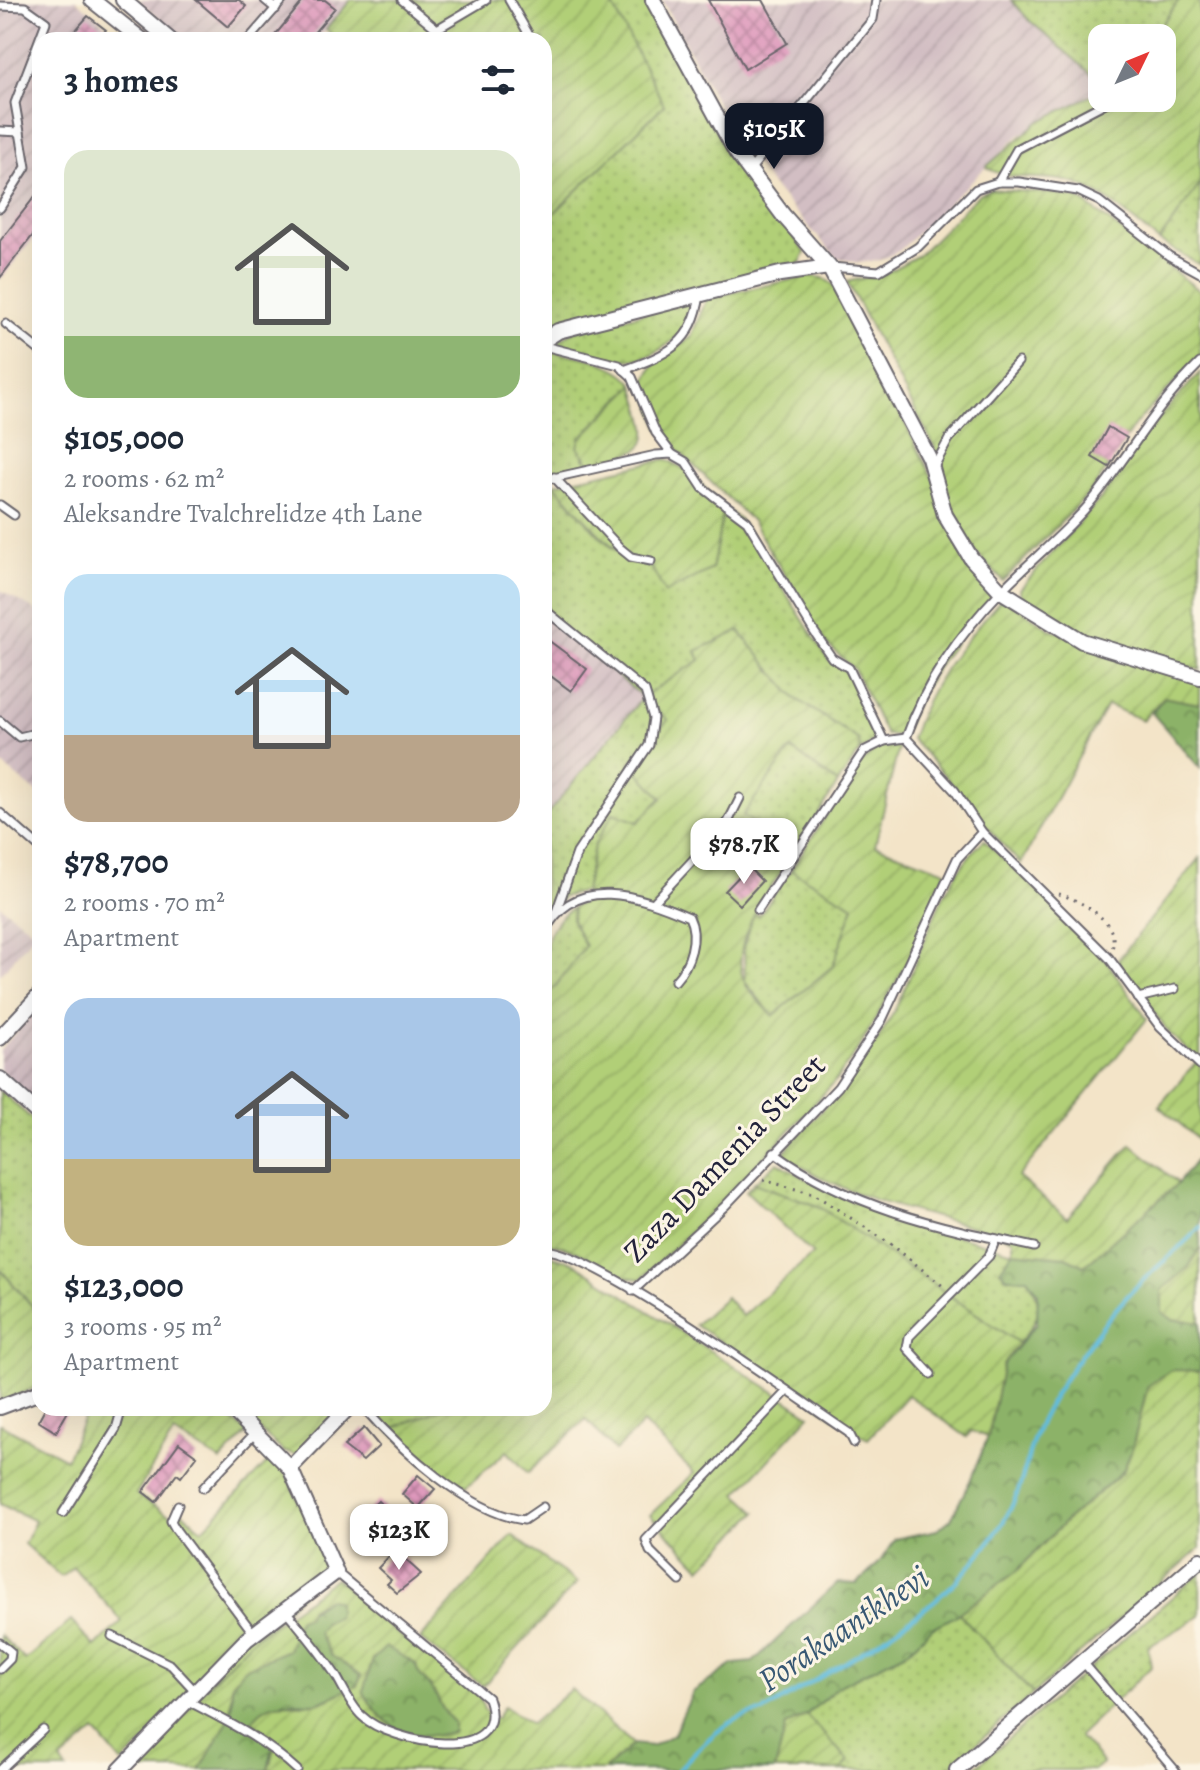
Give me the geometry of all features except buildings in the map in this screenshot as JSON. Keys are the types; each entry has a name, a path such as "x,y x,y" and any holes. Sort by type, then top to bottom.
{"street":[{"path":"92,0 132,32"},
{"path":"123,0 161,32"},
{"path":"653,0 715,116 750,170 783,215 829,267 933,472 945,515 956,536 1001,591 1082,641 1200,677"},
{"path":"552,336 558,331 780,274 829,267"},
{"path":"0,1038 32,1004"},
{"path":"0,1079 32,1108"},
{"path":"0,1407 32,1395"},
{"path":"120,1770 254,1634 336,1572 290,1468 239,1416"},
{"path":"290,1468 340,1416"},
{"path":"957,1770 1200,1560"}],"lane":[{"path":"265,0 276,9"},
{"path":"255,32 283,0"},
{"path":"402,0 439,32"},
{"path":"437,29 486,0"},
{"path":"509,0 527,32"},
{"path":"750,170 873,19 876,0"},
{"path":"0,6 28,3 46,22 42,32"},
{"path":"0,208 26,167 15,103 32,59"},
{"path":"998,182 1017,149 1088,112"},
{"path":"0,131 20,132"},
{"path":"829,267 879,271 902,260 976,189 998,182 1019,182 1078,191 1099,201 1136,232 1200,273"},
{"path":"1190,267 1200,280"},
{"path":"624,370 677,345 696,319 700,295"},
{"path":"6,324 32,345"},
{"path":"552,345 624,370 642,395 656,433 672,454 686,462 703,488 747,521 832,658 849,668 884,741"},
{"path":"933,472 949,439 1018,362"},
{"path":"906,738 917,706 937,668 1001,591 1065,531 1100,491 1173,389 1200,363"},
{"path":"554,477 672,454"},
{"path":"554,477 620,548 631,557 651,561"},
{"path":"0,505 14,515"},
{"path":"552,615 645,691 653,718 649,745 577,853 552,919"},
{"path":"0,721 19,737 32,734"},
{"path":"758,910 864,751 884,741 906,738"},
{"path":"906,738 955,791 982,832 1109,958 1160,1027 1200,1065"},
{"path":"654,902 728,822 740,798"},
{"path":"0,813 32,841"},
{"name":"Zaza Damenia Street","path":"552,1252 572,1256 633,1291 683,1248 838,1087 873,1034 916,953 938,895 957,859 982,832"},
{"path":"556,912 570,901 591,895 644,898 689,917 693,926 685,971 675,981"},
{"path":"1138,998 1175,989"},
{"path":"774,1152 809,1177 855,1200 911,1219 1034,1247"},
{"path":"931,1374 907,1348 909,1337 989,1256 996,1239"},
{"path":"633,1291 849,1433 854,1443"},
{"path":"680,1581 650,1551 646,1540 787,1391"},
{"path":"63,1513 116,1429 120,1416"},
{"path":"371,1416 388,1435 432,1471 503,1517 524,1520 543,1507"},
{"path":"203,1488 256,1432"},
{"path":"178,1505 171,1521 176,1530 254,1634"},
{"path":"286,1611 324,1659 362,1717 400,1738 465,1743 479,1736 490,1724 492,1711 488,1698 385,1616 336,1572"},
{"path":"112,1636 171,1665 192,1697 268,1745 297,1770"},
{"path":"0,1643 11,1652 10,1659 0,1669"},
{"path":"1082,1661 1175,1770"},
{"path":"0,1770 43,1730"}],"path":[{"path":"1040,888 1074,898 1093,910 1109,928 1114,942 1109,958"},
{"path":"752,1177 814,1194 892,1245 951,1293"}],"shaded area":[{"path":"0,0 76,0 114,32 32,32 32,241 0,280"},
{"path":"139,0 351,0 324,32 175,32"},
{"path":"662,0 1011,0 1030,21 1088,71 1088,98 1019,135 899,251 880,260 858,263 836,257 768,181 724,116"},
{"path":"0,590 32,608 32,789 0,763"},
{"path":"552,623 643,697 552,808"},
{"path":"0,905 32,931 32,937 0,975"},
{"path":"32,1015 32,1099 0,1070 0,1050"}],"green space":[{"path":"351,0 610,0 664,105 552,215 552,32 329,32 326,29"},
{"path":"610,0 645,0 720,138 805,252 800,263 789,269 552,331 552,215 664,105"},
{"path":"1011,0 1179,0 1162,24 1088,24 1088,71 1030,21"},
{"path":"1179,0 1200,0 1200,184 1159,241 1110,202 1077,184 1007,175 986,167 1038,122 1088,97 1088,112 1176,112 1176,24 1162,24"},
{"path":"1200,184 1200,265 1159,241"},
{"path":"990,189 1058,194 1080,199 1200,291 1200,356 1136,423 1092,491 1003,581 965,541 947,507 934,446 847,282 886,273 919,255 979,194"},
{"path":"810,276 823,278 835,286 993,596 930,678 903,735 886,735 854,669 826,643 752,521 660,430 644,383 654,364 691,337 707,298"},
{"path":"694,300 690,324 673,341 642,358 612,358 556,343 574,331"},
{"path":"552,353 606,364 634,385 580,438 583,457 591,465 552,474"},
{"path":"1200,373 1200,670 1099,641 1068,627 1021,597 1020,589 1101,498 1148,429"},
{"path":"634,385 645,422 644,442 628,454 591,465 578,447 580,438"},
{"path":"666,459 690,472 724,508 712,569 665,593 652,568 610,544 554,484"},
{"path":"552,484 613,548 636,563 654,568 712,569 724,508 739,519 829,661 848,672 878,738 860,751 859,740 795,698 739,632 696,652 700,660 668,720 662,798 638,822 594,846 585,891 563,897 552,910 552,808 643,697 552,623"},
{"path":"1003,597 1050,629 1200,681 1200,704 1164,697 1143,720 1107,705 1021,864 911,739 938,679"},
{"path":"739,631 795,698 859,740 860,751 838,783 791,749 743,815 794,854 754,915 742,950 741,967 745,983 773,1016 833,966 854,906 791,870 859,765 879,747 899,746 875,845 946,871 908,960 862,1043 836,1080 713,1213 641,1279 616,1273 582,1254 552,1245 552,990 585,946 572,920 573,907 583,902 594,846 613,813 638,822 662,798 630,763 668,720 643,697 700,660 696,651"},
{"path":"1164,697 1200,704 1200,768 1152,713"},
{"path":"791,749 838,783 794,854 742,815"},
{"path":"984,840 1077,929 1107,962 1147,1019 1018,1177 1067,1218 1131,1144 1178,1183 1084,1266 1066,1257 1013,1252 1013,1239 867,1197 811,1172 782,1154 842,1087 882,1033 904,991 942,899 968,858"},
{"path":"1200,858 1200,1141 1159,1106 1198,1060 1170,1034 1117,961"},
{"path":"791,870 854,906 833,966 773,1016 745,982 744,946 753,910 759,916"},
{"path":"573,907 572,920 585,946 552,990 552,930"},
{"path":"0,1091 32,1119 32,1306 0,1269"},
{"path":"1200,1155 1200,1247 1189,1267 1163,1290 1162,1312 1172,1319 1200,1322 1200,1371 1148,1386 1131,1453 1123,1471 1067,1520 1016,1572 954,1617 933,1627 908,1651 839,1686 806,1715 786,1726 775,1770 604,1770 633,1744 652,1746 674,1734 693,1692 734,1664 753,1662 837,1583 857,1584 879,1563 895,1539 937,1530 951,1519 988,1437 1003,1364 1037,1323 1038,1293 1027,1278 1007,1278 1000,1270 1013,1252 1066,1257 1084,1266 1178,1183"},
{"path":"778,1162 862,1205 1013,1252 1000,1270 1008,1278 1027,1278 1033,1288 1038,1312 1031,1327 1019,1343 818,1206 754,1183"},
{"path":"754,1183 818,1206 1019,1343 1003,1364 988,1437 971,1431 967,1437 908,1395 868,1439 695,1325 726,1297 742,1316 813,1254 746,1191"},
{"path":"1200,1247 1200,1322 1172,1319 1162,1312 1162,1290 1189,1267"},
{"path":"552,1256 572,1262 810,1415 737,1494 757,1512 701,1568 650,1515 694,1473 643,1423 615,1451 586,1419 528,1473 507,1451 466,1487 435,1470 389,1430 424,1416 552,1416"},
{"path":"0,1269 32,1306 32,1389 0,1402"},
{"path":"1171,1370 1200,1371 1200,1548 1033,1694 959,1613 1016,1572 1067,1520 1123,1472 1148,1386"},
{"path":"85,1416 225,1416 248,1432 221,1461 174,1433 136,1494 174,1518 180,1510 202,1530 274,1456 288,1477 328,1566 324,1574 122,1763 95,1731 61,1761 67,1770 0,1770 0,1635 25,1660 71,1621 95,1647 122,1621 73,1567 61,1577 24,1544 35,1521 0,1504 0,1424 66,1459"},
{"path":"244,1416 335,1416 299,1455 284,1452"},
{"path":"376,1416 424,1416 389,1430"},
{"path":"512,1535 577,1583 483,1686 420,1639"},
{"path":"1200,1573 1200,1616 1148,1647 1151,1667 1079,1736 1103,1763 1094,1770 972,1770"},
{"path":"336,1578 385,1624 480,1696 484,1710 496,1719 504,1706 531,1724 571,1689 633,1744 604,1770 268,1770 277,1742 252,1721 274,1704 306,1704 326,1700 357,1686 361,1675 332,1656 318,1633 325,1622 338,1616 338,1602 328,1598 311,1608 306,1617 298,1619 288,1650 245,1668 232,1683 230,1717 200,1770 127,1770 251,1641","holes":["386,1647 416,1664 454,1722 454,1732 424,1735 400,1730 380,1715 363,1691 373,1659"]},
{"path":"328,1598 338,1601 338,1616 325,1622 361,1674 357,1686 317,1703 283,1702 268,1770 200,1770 232,1709 232,1683 245,1668 288,1650 298,1619"},
{"path":"959,1613 1033,1694 946,1770 841,1770 848,1761 806,1715 839,1686 908,1651 933,1627"},
{"path":"386,1646 416,1664 454,1722 454,1732 411,1734 389,1724 371,1704 363,1691 373,1659"},
{"path":"806,1715 849,1761 841,1770 775,1770 786,1726"}],"waterway":[{"name":"Porakaantkhevi","path":"678,1770 706,1741 727,1725 750,1714 763,1712 868,1648 920,1613 963,1574 1005,1519 1019,1489 1038,1428 1073,1367 1126,1298 1200,1227"}]}
